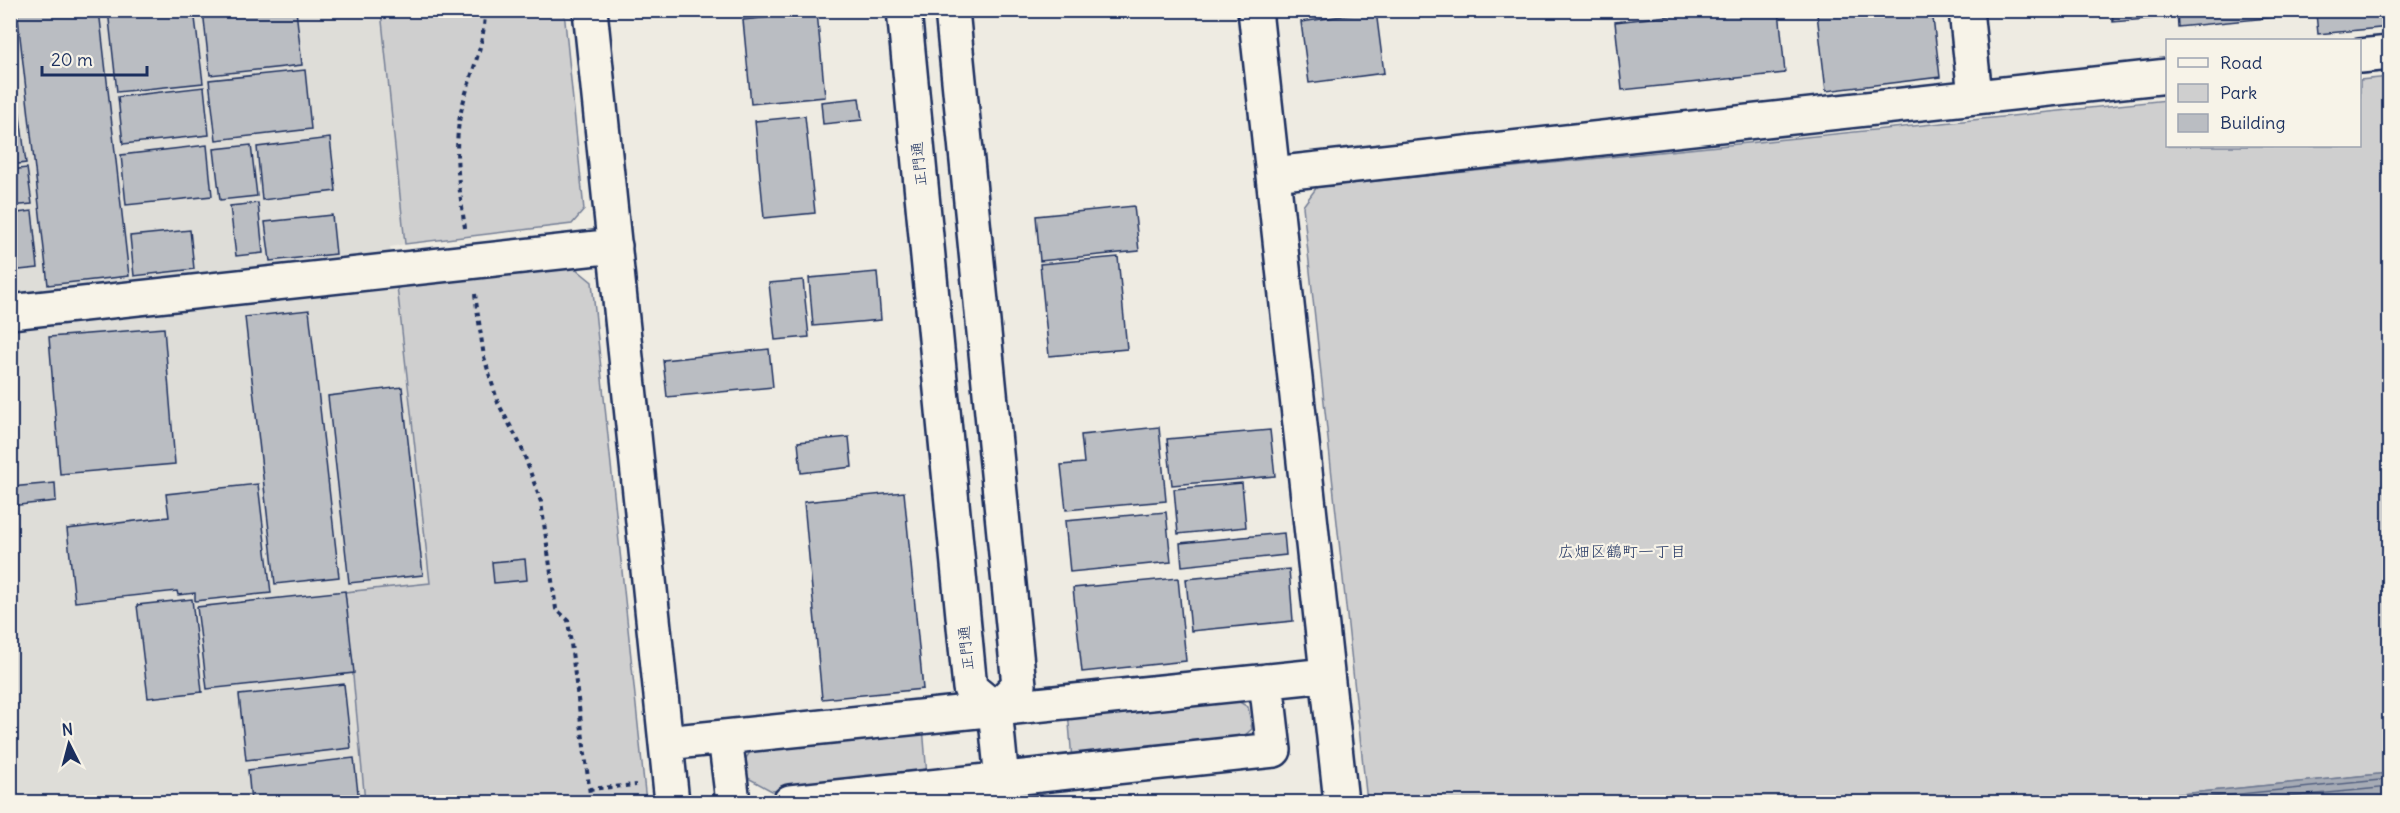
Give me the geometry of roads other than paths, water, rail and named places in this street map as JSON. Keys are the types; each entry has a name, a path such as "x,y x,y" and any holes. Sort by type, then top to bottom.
{"street":[{"path":"590,10 671,793"},
{"name":"正門通","path":"904,10 970,688 995,709"},
{"path":"951,10 1019,685 995,709"},
{"path":"1255,10 1341,802"},
{"path":"1966,10 1975,96"},
{"path":"2361,56 2390,53"},
{"path":"1273,174 2166,76"},
{"path":"10,312 615,246"},
{"path":"666,743 1327,675"},
{"path":"790,802 1003,791 1274,750 1266,681"},
{"path":"995,709 1003,791"},
{"path":"725,737 733,802"}],"water":[{"path":"2389,773 2389,802 2102,802"}],"district":[{"name":"広畑区鶴町一丁目","path":"1622,551"}]}
